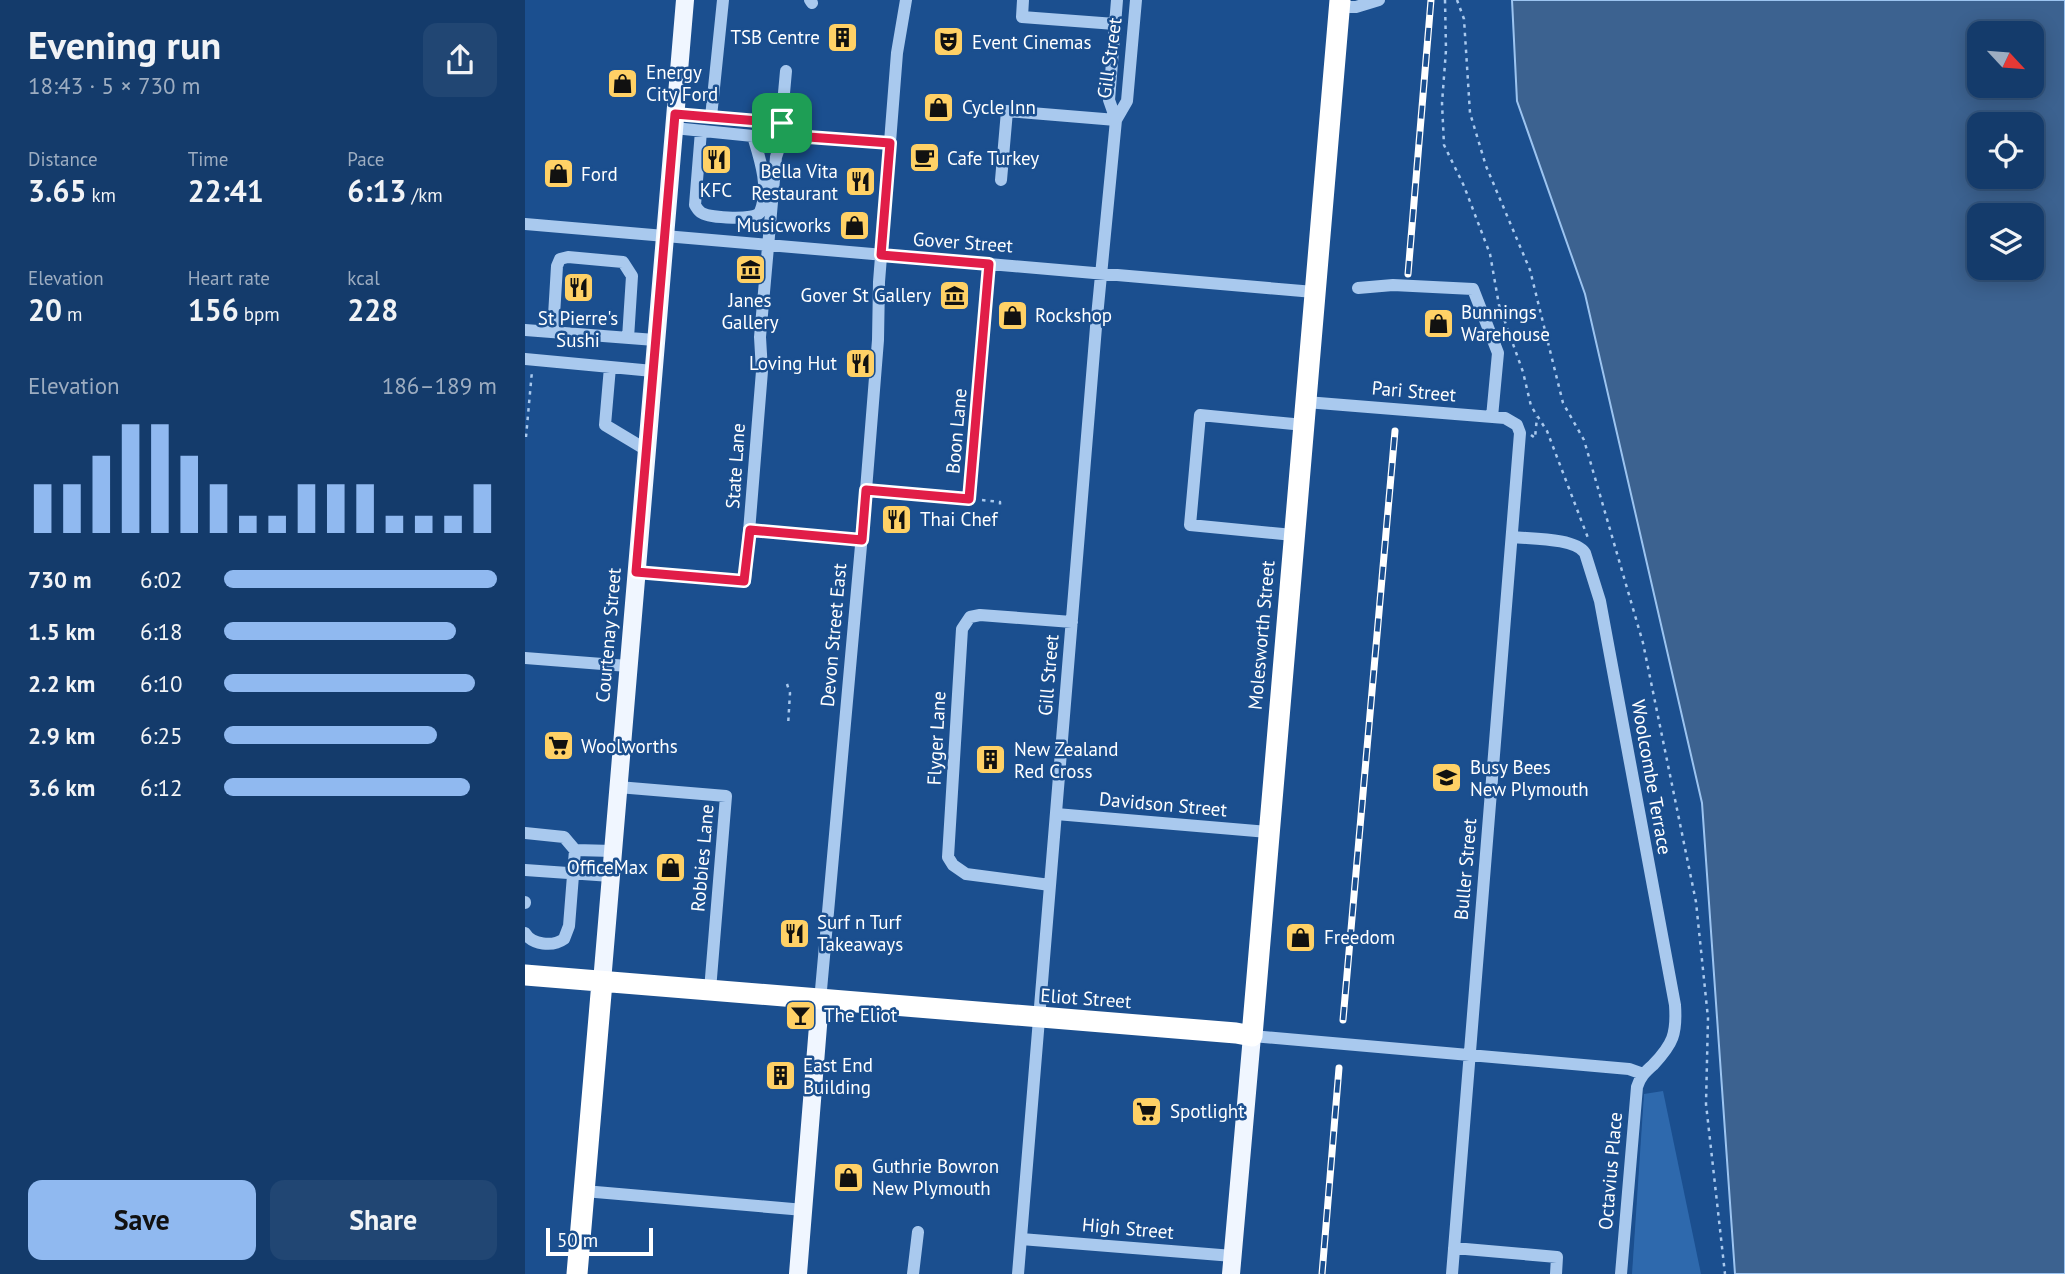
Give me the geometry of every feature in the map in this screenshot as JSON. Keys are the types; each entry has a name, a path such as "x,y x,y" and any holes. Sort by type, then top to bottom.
{"highway":[{"name":"Molesworth Street","path":"1252,1036 1339,4"},
{"name":"Eliot Street","path":"525,975 1235,1032 1252,1036"},
{"name":"Courtenay Street","path":"577,1274 602,982"}],"main road":[{"name":"Courtenay Street","path":"602,982 685,0"},
{"name":"Devon Street East","path":"798,1274 820,1000"},
{"name":"Molesworth Street","path":"1232,1265 1252,1036"}],"street":[{"path":"711,117 723,0"},
{"name":"Devon Street East","path":"820,1000 862,540 890,143 906,0"},
{"path":"1023,0 1022,17 1115,24"},
{"name":"Gill Street","path":"1018,1274 1116,120 1109,100 1117,0"},
{"name":"Gill Street","path":"1116,120 1127,101 1136,0"},
{"path":"1339,4 1356,7 1374,1"},
{"name":"State Lane","path":"636,572 744,581 762,371 759,337 786,71"},
{"path":"1001,180 1007,111 1116,120"},
{"path":"675,121 711,117 781,129"},
{"path":"675,121 701,131 753,136 763,173 760,213 752,218 703,214 695,205 701,131"},
{"path":"756,146 779,148"},
{"name":"Gover Street","path":"525,224 1314,292"},
{"path":"553,332 557,266 560,259 568,257 623,262 630,269 632,276 628,338"},
{"name":"Boon Lane","path":"866,490 969,499 989,264"},
{"path":"1358,288 1393,285 1473,289 1498,353 1492,417"},
{"path":"525,330 655,340"},
{"path":"529,359 653,370"},
{"path":"610,367 605,425 645,449"},
{"name":"Pari Street","path":"1306,402 1505,418 1517,425"},
{"path":"1293,535 1190,525 1200,415 1304,425"},
{"name":"Buller Street","path":"1452,1274 1520,448 1517,425"},
{"path":"750,530 862,540"},
{"path":"1513,537 1569,543 1581,547"},
{"name":"Woolcombe Terrace","path":"1581,547 1600,601 1675,1005 1676,1026 1672,1041 1643,1074"},
{"name":"Flyger Lane","path":"1050,885 966,874 953,865 948,857 962,629 970,617 980,614 1072,622"},
{"path":"525,658 628,666"},
{"name":"Robbies Lane","path":"618,787 726,796 710,990"},
{"name":"Davidson Street","path":"1056,814 1268,832"},
{"path":"525,833 564,837 575,850 569,926 564,939 555,944 536,942 529,940 525,933"},
{"path":"575,850 613,851"},
{"path":"525,870 611,876"},
{"name":"Eliot Street","path":"1252,1036 1629,1069 1643,1074"},
{"name":"Octavius Place","path":"1621,1274 1637,1087 1643,1074"},
{"path":"584,1191 804,1210"},
{"path":"913,1274 918,1232"},
{"name":"High Street","path":"1021,1239 1232,1265"},
{"path":"1454,1248 1557,1257 1556,1274"}],"path":[{"path":"1445,0 1442,103 1444,145 1464,186 1490,254 1499,305 1523,372 1531,406 1547,431 1587,531 1589,542 1581,547"},
{"path":"781,129 890,143"},
{"path":"526,437 529,359"},
{"path":"969,499 1000,502 1000,509"},
{"path":"787,684 790,693 788,726"}],"shaded area":[{"path":"1512,0 2065,0 2065,1274 1735,1274 1702,803 1585,294 1517,101"},
{"path":"1663,1091 1701,1274 1632,1274 1644,1094"}],"railway":[{"path":"1408,274 1431,0"},
{"path":"1343,1020 1395,431"},
{"path":"1322,1274 1339,1068"}],"place":[{"name":"TSB Centre","path":"843,37"},
{"name":"Event Cinemas","path":"949,42"},
{"name":"Energy City Ford","path":"623,83"},
{"name":"Cycle Inn","path":"939,107"},
{"name":"Cafe Turkey","path":"924,158"},
{"name":"KFC","path":"716,159"},
{"name":"Ford","path":"558,174"},
{"name":"Bella Vita Restaurant","path":"861,182"},
{"name":"Musicworks","path":"854,225"},
{"name":"Janes Gallery","path":"750,269"},
{"name":"St Pierre's Sushi","path":"578,287"},
{"name":"Gover St Gallery","path":"954,295"},
{"name":"Rockshop","path":"1012,315"},
{"name":"Bunnings Warehouse","path":"1438,323"},
{"name":"Loving Hut","path":"860,363"},
{"name":"Thai Chef","path":"897,519"},
{"name":"Woolworths","path":"558,746"},
{"name":"New Zealand Red Cross","path":"991,760"},
{"name":"Busy Bees New Plymouth","path":"1447,778"},
{"name":"OfficeMax","path":"671,867"},
{"name":"Surf n Turf Takeaways","path":"794,933"},
{"name":"Freedom","path":"1301,937"},
{"name":"The Eliot","path":"801,1015"},
{"name":"East End Building","path":"780,1076"},
{"name":"Spotlight","path":"1147,1111"},
{"name":"Guthrie Bowron New Plymouth","path":"849,1177"}],"route":[{"path":"675,114 782,123 781,135 890,143 881,255 989,264 969,499 866,490 862,540 750,530 744,581 636,572 675,114"}]}
